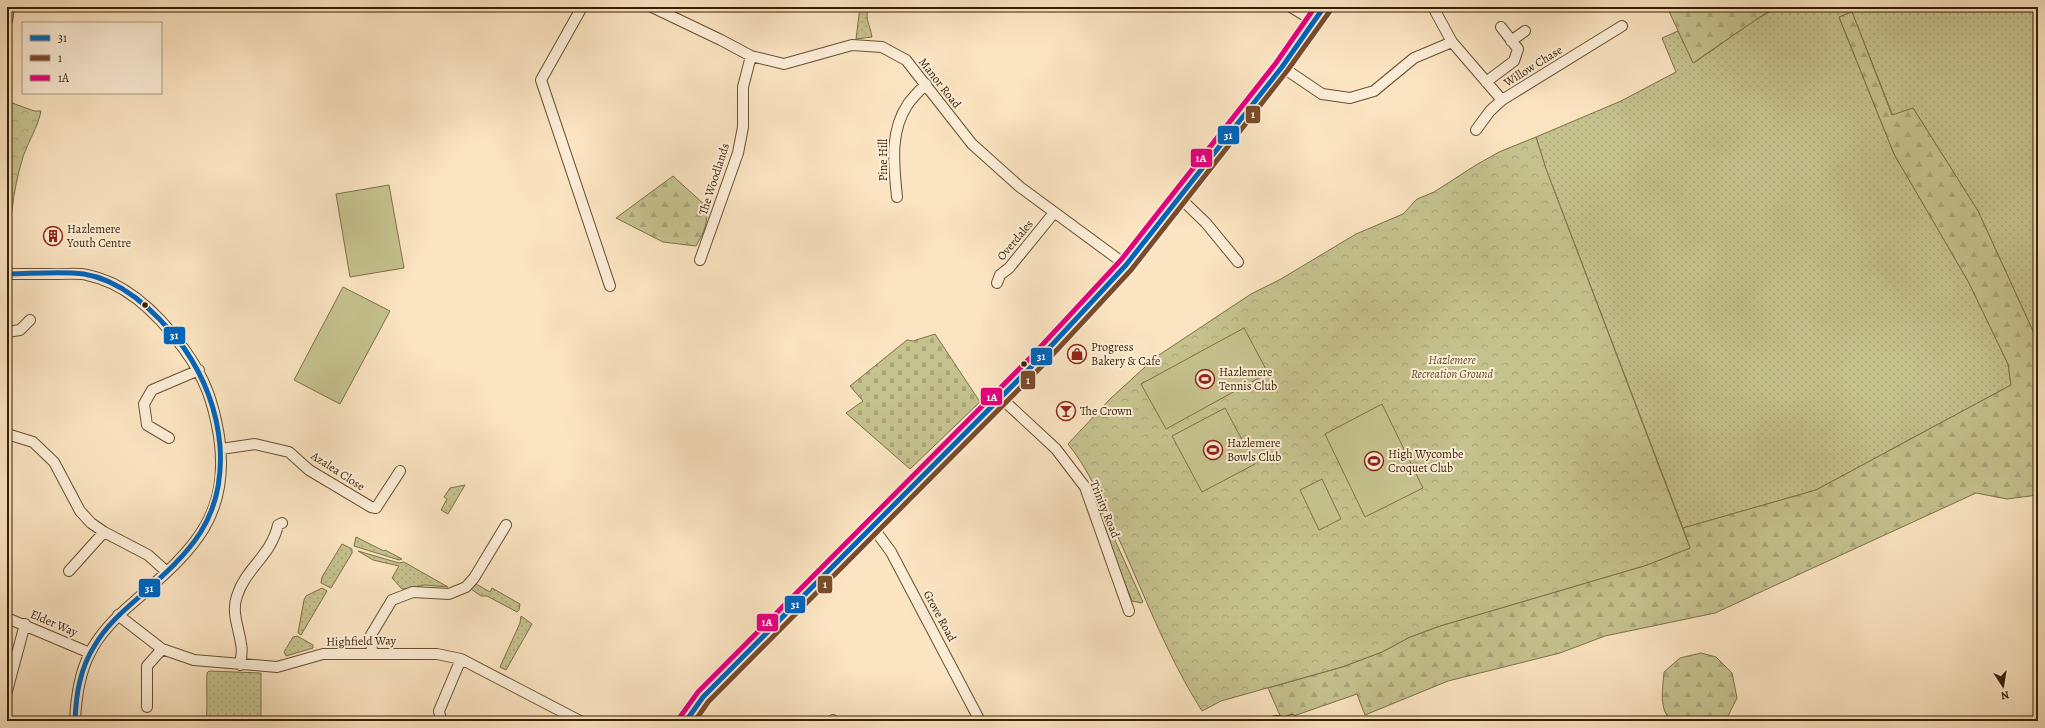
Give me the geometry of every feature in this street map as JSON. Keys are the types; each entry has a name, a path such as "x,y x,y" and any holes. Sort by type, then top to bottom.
{"main road":[{"path":"686,721 703,697 1000,397 1037,362 1126,264 1180,198 1282,67 1324,7"}],"street":[{"path":"7,21 9,7"},
{"path":"582,7 541,80 610,286"},
{"name":"Manor Road","path":"652,7 751,56 784,64 852,45 882,47 906,60 972,144 1053,214 1126,264"},
{"path":"1291,7 1314,21"},
{"name":"Willow Chase","path":"1433,7 1452,42 1502,100 1622,26"},
{"path":"1486,82 1514,61 1518,49 1501,27"},
{"path":"1511,41 1525,31"},
{"path":"1282,67 1322,94 1350,98 1374,90 1414,58 1452,42"},
{"name":"The Woodlands","path":"700,260 738,153 743,127 742,87 751,56"},
{"name":"Pine Hill","path":"897,197 893,162 896,132 907,105 926,84"},
{"path":"1476,130 1490,111 1502,100"},
{"path":"1180,198 1206,223 1238,262"},
{"name":"Overdales","path":"997,283 1000,275 1009,268 1053,214"},
{"path":"7,274 85,274 111,282 146,305 175,336 199,370 215,413 220,449 219,491 212,516 194,544 167,572 118,616 102,634 90,653 76,695 75,721"},
{"path":"7,332 20,330 30,320"},
{"path":"169,438 147,425 144,404 152,390 199,370"},
{"name":"Trinity Road","path":"1000,397 1056,449 1085,486 1129,610"},
{"path":"7,434 33,442 54,462 80,511 104,532 148,555 167,572"},
{"name":"Azalea Close","path":"220,449 255,444 289,452 309,470 371,507 376,508 400,471"},
{"path":"240,665 242,645 235,617 236,596 248,574 262,559 276,536 278,525 282,523"},
{"path":"372,653 371,635 392,600 413,592 449,594 466,587 474,578 506,525"},
{"name":"Grove Road","path":"872,526 891,552 980,721"},
{"path":"69,571 104,532"},
{"name":"Highfield Way","path":"118,616 162,649 194,660 276,667 322,654 437,654 461,659 580,721"},
{"name":"Elder Way","path":"7,618 25,624 90,653"},
{"path":"7,691 25,624"},
{"path":"147,707 147,666 162,649"},
{"path":"441,721 440,711 461,659"}],"green space":[{"path":"860,7 868,7 867,19 872,37 856,39"},
{"path":"1667,7 1769,7 1770,10 1693,63"},
{"path":"1778,7 2038,7 2038,342 1978,211 1913,108 1893,116 1852,12 1839,17 1894,154 1968,281 2008,364 2011,385 1816,490 1683,528 1546,169 1536,137 1621,101 1676,72 1662,38 1678,31 1694,63 1752,22"},
{"path":"1852,12 1892,115 1913,108 1978,211 2038,342 2038,495 2007,499 1976,493 1715,613 1605,636 1560,653 1448,681 1365,715 1357,694 1282,720 1268,688 1342,667 1382,652 1410,637 1440,626 1647,565 1690,548 1683,528 1816,490 2011,385 2008,364 1968,281 1894,154 1839,17"},
{"path":"7,101 34,111 41,111 38,123 23,157 16,184 10,240 11,268 7,267"},
{"name":"Hazlemere Recreation Ground","path":"1536,137 1546,169 1690,548 1647,565 1440,626 1410,637 1382,652 1342,667 1221,701 1202,711 1176,666 1165,643 1093,482 1068,444 1111,398 1156,357 1251,294 1281,279 1356,234 1403,214 1417,199 1434,192 1499,152"},
{"path":"673,176 707,207 705,227 696,246 663,242 616,218"},
{"path":"389,185 404,268 350,277 336,194"},
{"path":"343,287 390,311 340,404 294,380"},
{"name":"Hazlemere Tennis Club","path":"1244,328 1268,373 1166,429 1141,384"},
{"path":"935,334 980,402 910,469 846,413 863,401 850,386 907,340 913,341"},
{"name":"High Wycombe Croquet Club","path":"1382,404 1423,488 1365,517 1325,434"},
{"name":"Hazlemere Bowls Club","path":"1225,408 1255,464 1202,492 1172,436"},
{"path":"1322,479 1341,519 1319,530 1300,490"},
{"path":"1089,483 1143,602 1141,603 1132,601 1086,485"},
{"path":"465,485 448,514 441,510 447,499 444,497 450,488"},
{"path":"356,537 402,559 399,560 354,546"},
{"path":"342,544 352,549 352,553 331,588 321,583 322,577"},
{"path":"358,551 399,563 404,562 448,587 425,585 402,589 392,578 399,566 373,560"},
{"path":"474,583 490,592 492,588 520,604 519,610 517,612 487,596 481,596 471,589"},
{"path":"322,588 327,591 301,635 298,633 304,600 306,596"},
{"path":"521,616 532,624 506,670 500,667 520,623"},
{"path":"297,636 313,645 313,648 286,656 284,652 293,637"},
{"path":"1701,653 1716,657 1732,673 1737,698 1728,716 1722,721 1672,721 1663,705 1662,692 1664,672 1680,658"},
{"path":"209,671 261,673 261,721 206,721 207,673"}],"transit line":[{"name":"1A","path":"680,717 698,692 1032,356 1121,260 1276,63 1315,7"},
{"name":"31","path":"686,721 703,697 1037,361 1126,265 1282,67 1324,7"},
{"name":"1","path":"695,721 708,702 1042,366 1131,270 1287,71 1330,11"},
{"name":"31","path":"7,274 84,274 114,284 140,301 164,324 184,348 198,371 213,407 220,446 220,472 217,494 210,514 188,549 157,581 126,609 99,638 82,672 76,701 75,721"}],"place":[{"name":"Hazlemere Youth Centre","path":"53,236"},
{"name":"Progress Bakery & Cafe","path":"1077,354"},
{"name":"Hazlemere Tennis Club","path":"1205,379"},
{"name":"The Crown","path":"1066,411"},
{"name":"Hazlemere Bowls Club","path":"1213,450"},
{"name":"High Wycombe Croquet Club","path":"1374,461"}]}
